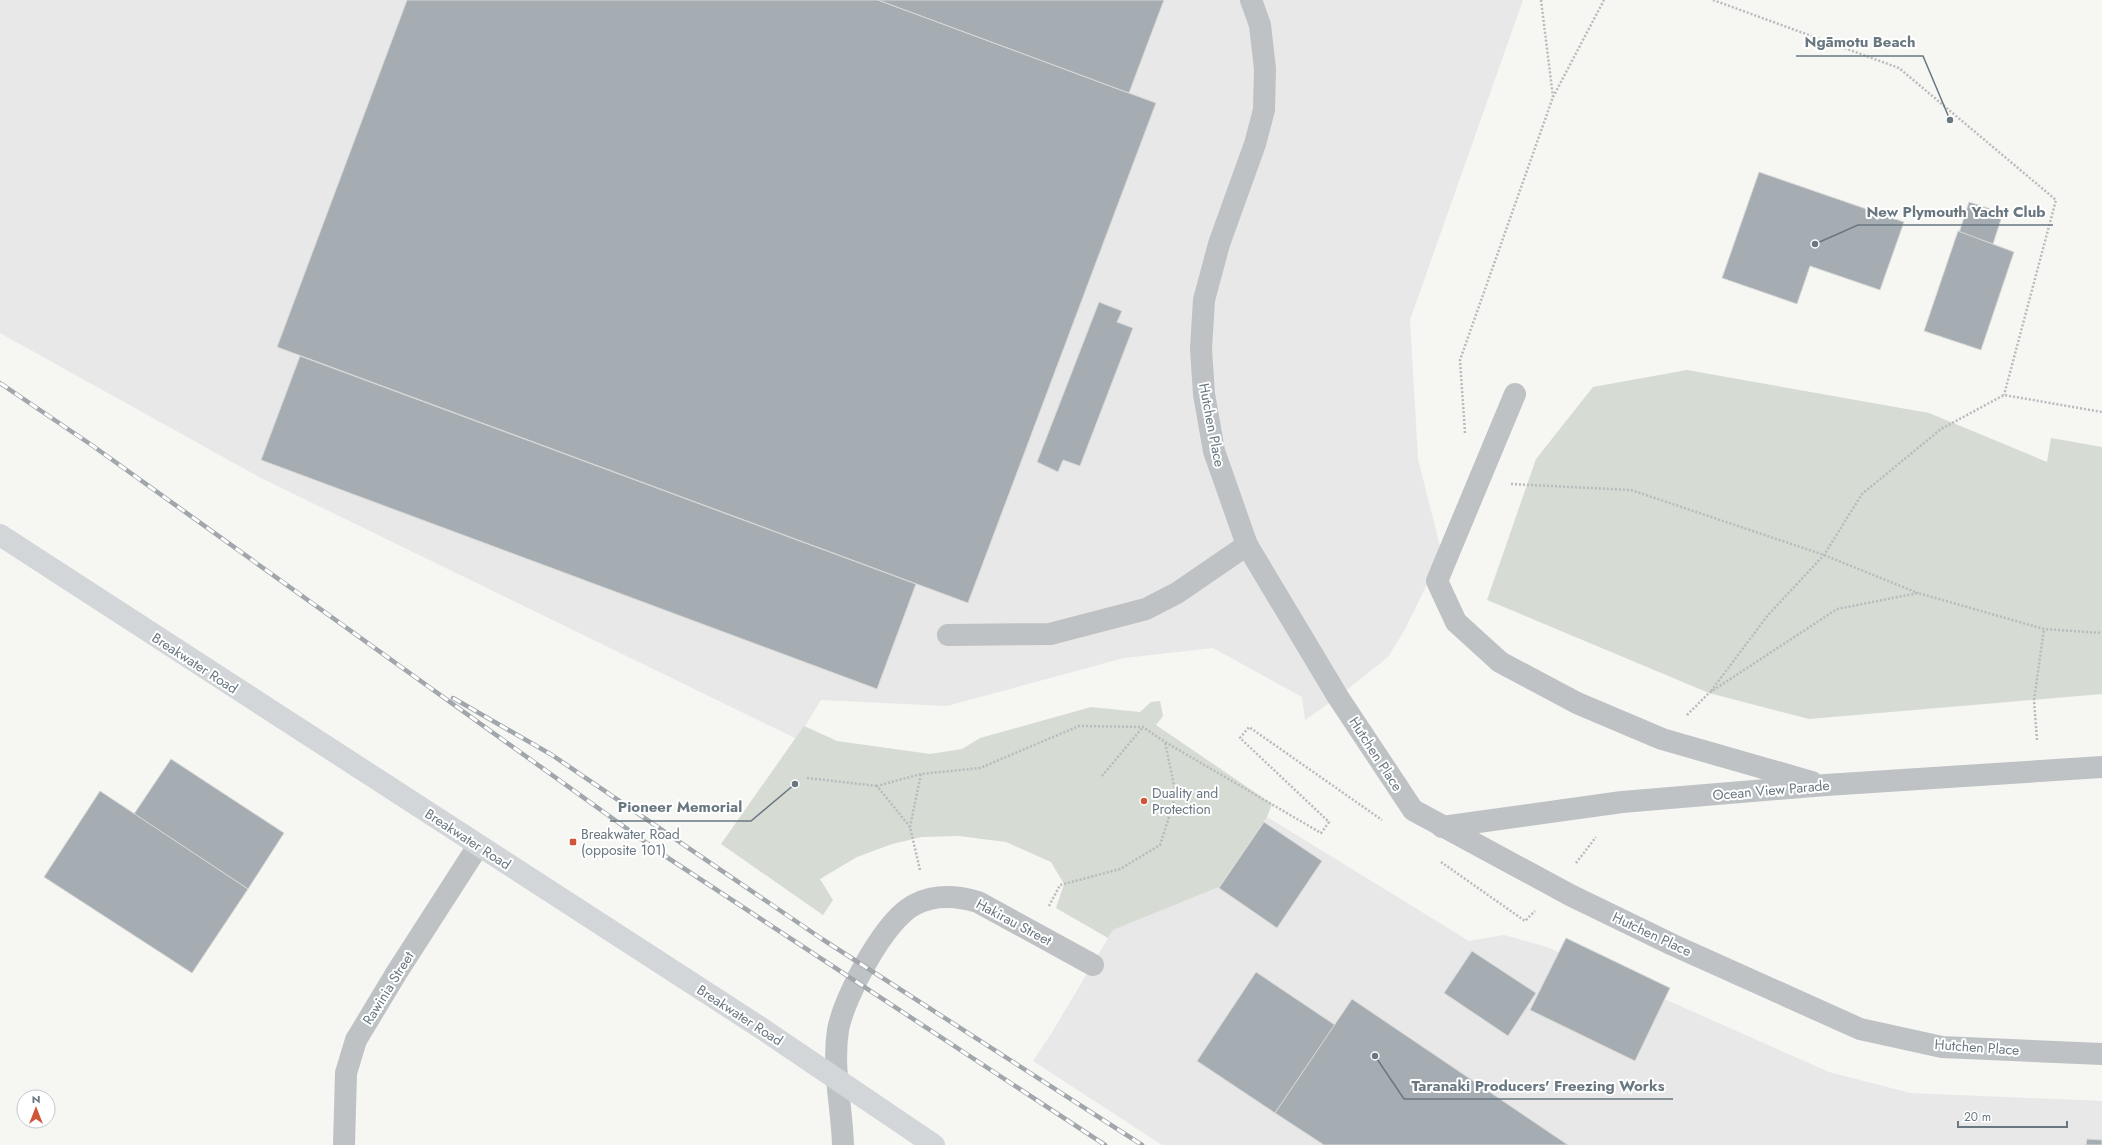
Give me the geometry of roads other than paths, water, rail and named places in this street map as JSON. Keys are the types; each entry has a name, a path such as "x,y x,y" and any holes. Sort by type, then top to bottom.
{"highway":[{"name":"Breakwater Road","path":"0,535 478,846 749,1020 934,1145"}],"street":[{"name":"Hutchen Place","path":"1251,0 1260,25 1265,69 1264,110 1255,144 1217,251 1204,300 1201,349 1204,394 1214,451 1247,545 1338,696 1412,810 1557,889 1673,945 1860,1028 1942,1047 2102,1054"},
{"path":"1515,394 1438,581 1456,622 1500,662 1577,703 1662,740 1826,785"},
{"path":"948,636 1050,634 1146,610 1177,592 1247,545"},
{"name":"Ocean View Parade","path":"1442,827 1622,802 1826,785 2102,767"},
{"name":"Rawinia Street","path":"344,1145 346,1073 356,1040 397,972 478,846"},
{"name":"Hakirau Street","path":"843,1145 836,1079 836,1048 846,1002 876,943 904,912 915,904 927,900 960,897 978,902 1093,965"}],"railway":[{"path":"0,383 93,446 665,856 1105,1145"},
{"path":"453,698 552,755 822,939 1142,1145"}],"place":[{"name":"Ngāmotu Beach","path":"1950,120"},
{"name":"New Plymouth Yacht Club","path":"1815,244"},
{"name":"Pioneer Memorial","path":"795,784"},
{"name":"Duality and Protection","path":"1144,801"},
{"name":"Breakwater Road (opposite 101)","path":"573,842"},
{"name":"Taranaki Producers' Freezing Works","path":"1375,1056"}]}
